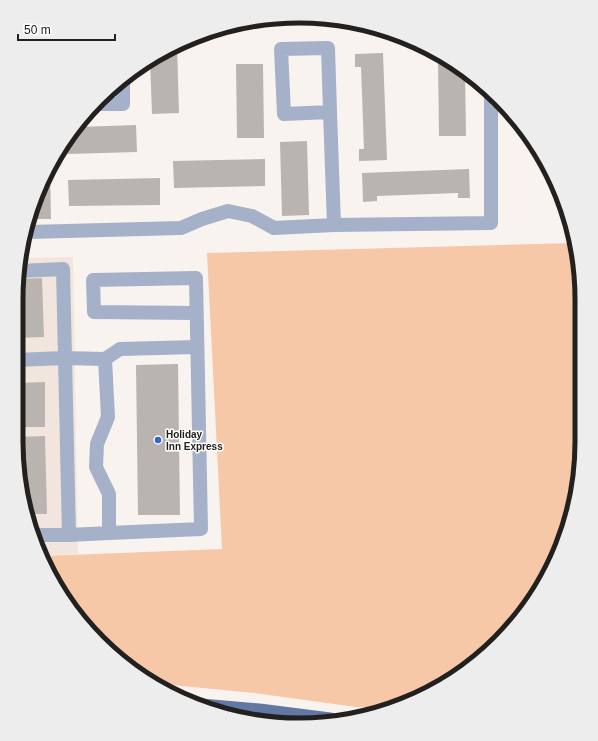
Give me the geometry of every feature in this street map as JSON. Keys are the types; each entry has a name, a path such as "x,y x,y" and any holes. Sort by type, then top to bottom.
{"main road":[{"path":"230,710 304,718"}],"lane":[{"path":"330,112 284,114 281,49 328,48 334,226"},
{"path":"104,104 123,104 123,86"},
{"path":"31,232 181,228 202,219 228,211 252,216 274,228 491,223 491,101"},
{"path":"25,270 63,270 69,535"},
{"path":"39,535 201,529 196,278 93,280 94,312 196,313"},
{"path":"23,360 64,358 105,359 120,349 197,347"},
{"path":"105,359 108,417 97,444 96,467 109,494 109,533"}],"shaded area":[{"path":"570,243 573,263 575,299 575,442 573,478 566,513 547,564 518,610 507,624 481,650 467,661 421,690 373,708 254,693 167,684 117,650 91,624 60,580 51,564 47,556 222,549 207,253"},
{"path":"73,257 78,554 47,556 32,513 28,496 25,478 23,442 23,299 26,258"}],"building":[{"path":"285,24 285,25 271,26 271,25"},
{"path":"177,51 179,113 152,114 150,67"},
{"path":"383,53 387,160 359,161 359,149 364,149 361,67 355,67 355,54"},
{"path":"438,62 440,62 465,79 466,136 439,136"},
{"path":"236,64 263,64 264,138 237,138"},
{"path":"136,125 137,152 68,154 68,149 83,127"},
{"path":"307,141 309,215 282,216 280,142"},
{"path":"265,159 265,186 174,188 173,161"},
{"path":"469,169 470,198 458,198 458,193 377,196 377,201 363,202 362,173"},
{"path":"160,178 160,205 69,206 68,180"},
{"path":"50,179 51,219 35,219"},
{"path":"42,278 44,337 23,338 24,279"},
{"name":"Holiday Inn Express","path":"178,364 180,515 138,515 136,365"},
{"path":"45,382 45,427 23,427 23,383"},
{"path":"45,436 47,514 32,513 25,478 23,437"}],"place":[{"name":"Holiday Inn Express","path":"158,440"}]}
